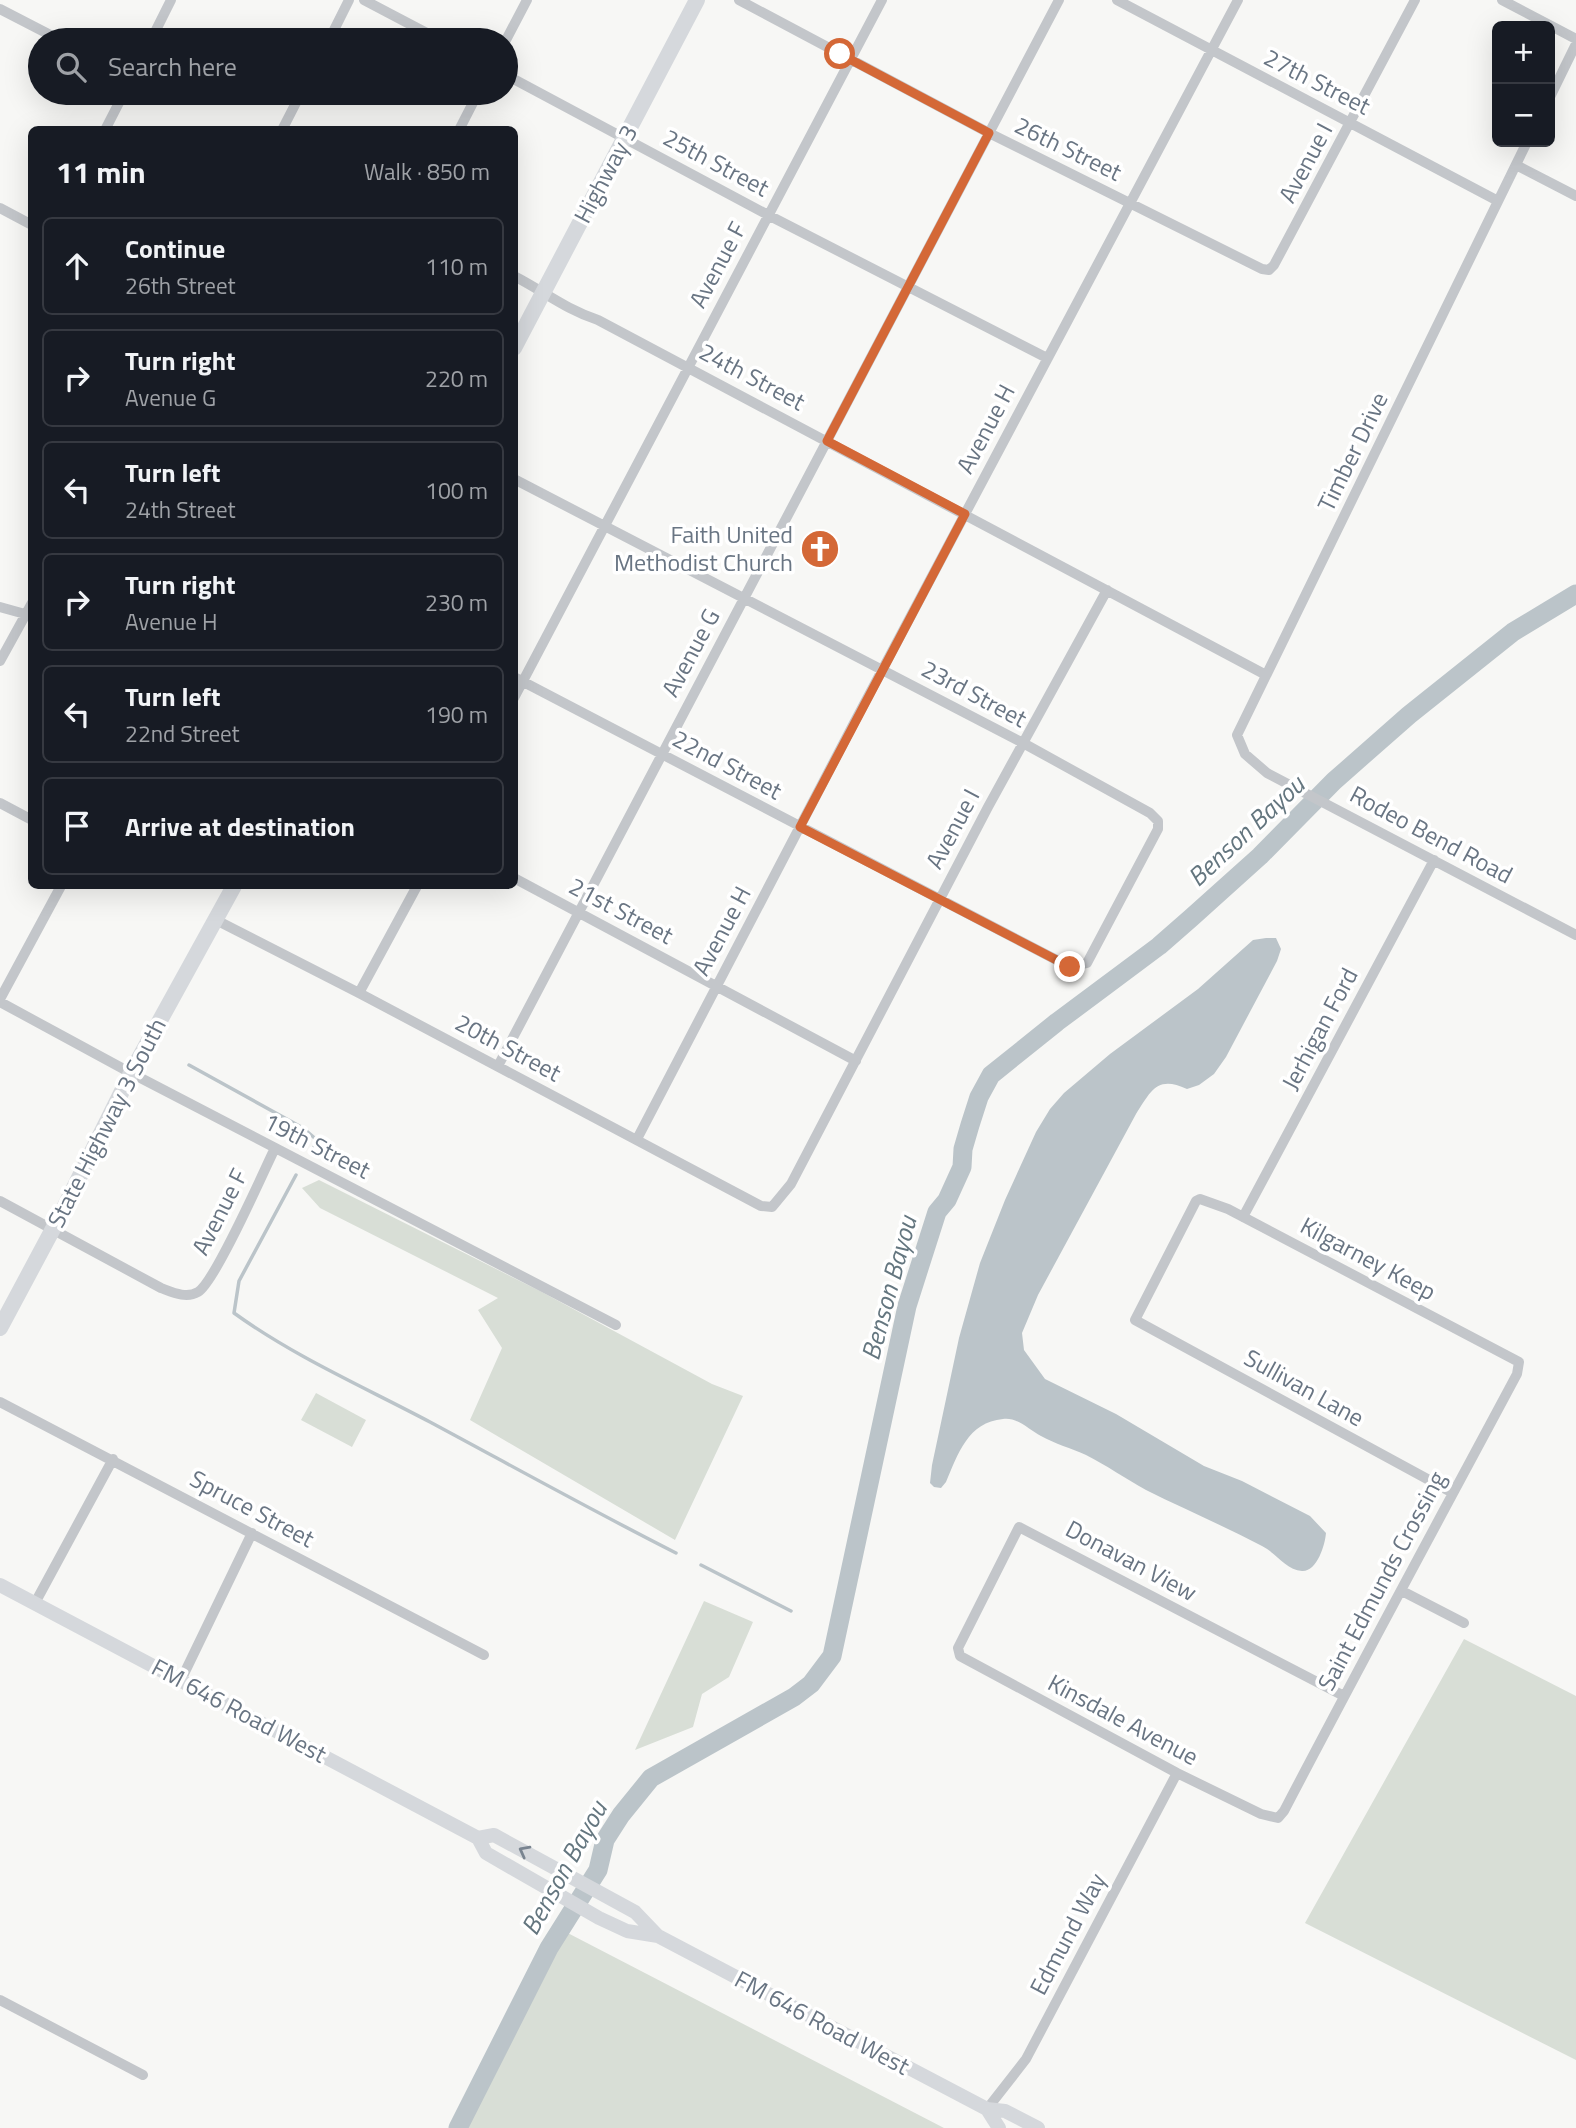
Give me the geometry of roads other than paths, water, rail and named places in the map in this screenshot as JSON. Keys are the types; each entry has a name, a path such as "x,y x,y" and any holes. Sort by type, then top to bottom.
{"main road":[{"name":"Highway 3","path":"518,341 697,0"},
{"path":"216,920 232,889"},
{"name":"State Highway 3 South","path":"0,1328 131,1073 216,920"},
{"name":"FM 646 Road West","path":"0,1584 478,1838 486,1853 599,1918 627,1931 658,1936"},
{"name":"FM 646 Road West","path":"478,1838 494,1835 635,1912 658,1936 987,2109 1005,2110 1038,2128"},
{"name":"FM 646 Road West","path":"987,2109 999,2128"}],"street":[{"path":"157,28 171,0"},
{"path":"335,28 349,0"},
{"path":"364,0 417,28"},
{"path":"512,28 527,0"},
{"name":"26th Street","path":"739,0 989,133 1262,269 1269,270"},
{"name":"Avenue F","path":"519,679 605,526 882,0"},
{"name":"Avenue G","path":"498,1066 1059,0"},
{"name":"27th Street","path":"1118,0 1498,201"},
{"name":"Avenue H","path":"636,1139 1238,0"},
{"name":"Avenue I","path":"1269,270 1351,123 1415,0"},
{"path":"1502,0 1576,41 1555,86"},
{"path":"0,9 37,28"},
{"name":"25th Street","path":"518,81 768,215 1047,358"},
{"path":"106,126 118,105"},
{"path":"284,126 295,105"},
{"path":"460,126 472,105"},
{"name":"Timber Drive","path":"1267,773 1245,754 1237,735 1525,147"},
{"path":"1516,165 1576,196"},
{"path":"0,208 28,223"},
{"name":"24th Street","path":"518,278 564,307 598,320 1266,675"},
{"name":"23rd Street","path":"518,482 1023,743 1150,813 1158,821 1158,829 1087,962 1070,967"},
{"name":"Avenue I","path":"779,1200 791,1184 1023,743 1107,590"},
{"path":"0,607 25,614"},
{"path":"0,662 28,609"},
{"name":"22nd Street","path":"519,679 1070,967"},
{"name":"Rodeo Bend Road","path":"1267,773 1576,935"},
{"path":"0,803 28,818"},
{"name":"Jerhigan Ford","path":"1242,1217 1434,860"},
{"name":"21st Street","path":"518,880 856,1061"},
{"path":"0,1001 59,889"},
{"path":"359,993 415,889"},
{"name":"20th Street","path":"216,920 761,1206 772,1207 779,1200"},
{"name":"19th Street","path":"0,1001 131,1073 616,1325"},
{"name":"Avenue F","path":"51,1230 99,1252 172,1292 183,1295 198,1292 215,1270 275,1148"},
{"name":"Kilgarney Keep","path":"1135,1320 1196,1200 1200,1199 1242,1217 1519,1362"},
{"path":"0,1201 51,1230"},
{"name":"Sullivan Lane","path":"1135,1320 1453,1493"},
{"name":"Saint Edmunds Crossing","path":"1278,1818 1517,1374 1519,1362"},
{"name":"Spruce Street","path":"0,1402 484,1655"},
{"path":"35,1603 113,1460"},
{"name":"Donavan View","path":"958,1648 1019,1527 1344,1696"},
{"path":"181,1680 252,1532"},
{"path":"1402,1591 1464,1623"},
{"name":"Kinsdale Avenue","path":"958,1648 960,1656 1177,1773 1261,1814 1278,1818"},
{"name":"Edmund Way","path":"987,2109 1026,2059 1177,1773"},
{"path":"0,2000 143,2075"}],"waterway":[{"name":"Benson Bayou","path":"458,2128 549,1948 598,1870 605,1840 621,1815 651,1778 794,1697 811,1684 832,1656 907,1306 937,1212 947,1200 962,1167 963,1149 970,1125 979,1097 991,1075 1159,946 1260,856 1334,781 1409,715 1513,632 1576,594"},
{"path":"189,1065 303,1128 318,1141 312,1150"},
{"path":"296,1175 239,1281 234,1313 305,1358 676,1553"},
{"path":"701,1565 791,1611"}],"place":[{"name":"Faith United Methodist Church","path":"820,549"}]}
